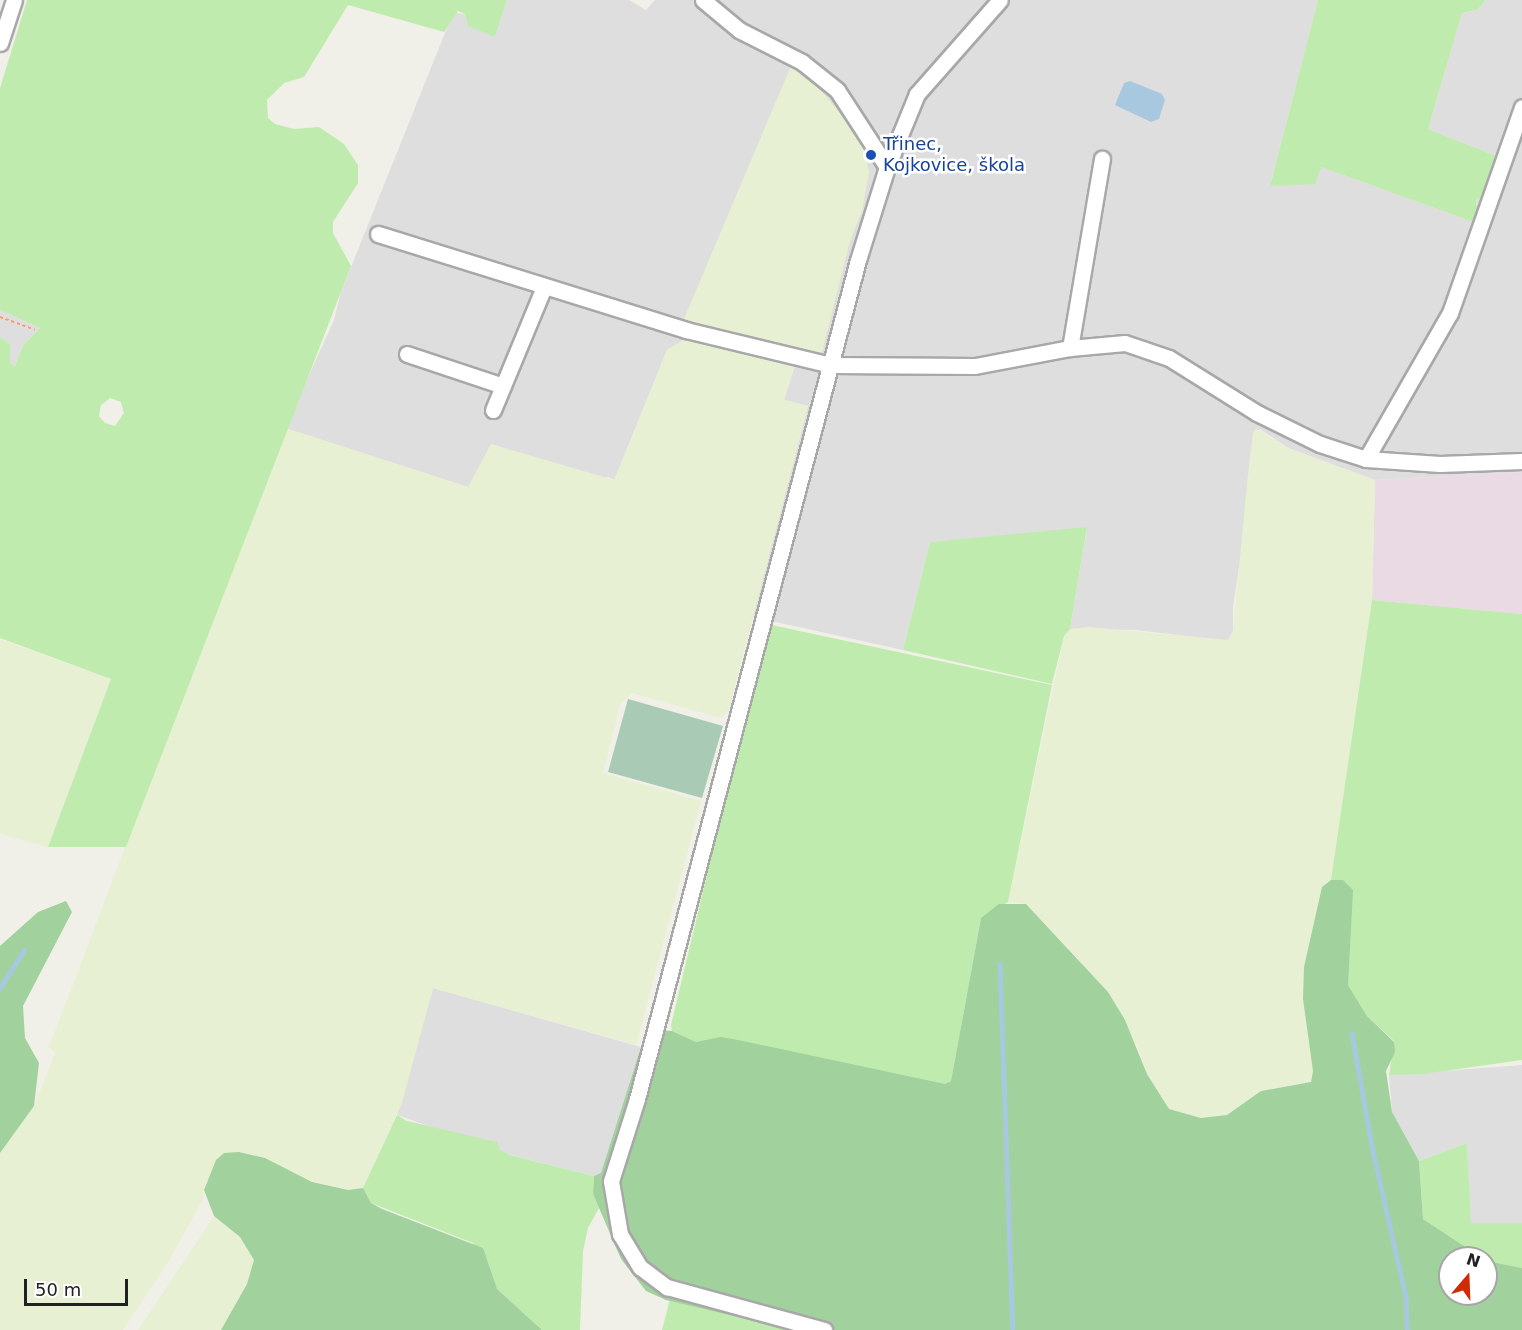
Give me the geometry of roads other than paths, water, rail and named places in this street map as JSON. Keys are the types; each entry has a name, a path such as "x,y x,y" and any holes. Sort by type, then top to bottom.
{"street":[{"path":"0,44 14,0"},
{"path":"703,0 739,30 802,62 837,90 887,167"},
{"path":"824,1330 667,1287 640,1267 620,1234 611,1181 637,1099 831,365 887,167 917,94 1000,0"},
{"path":"1366,459 1449,313 1522,107"},
{"path":"1070,348 1102,159"},
{"path":"378,234 686,330 831,365 975,366 1070,348 1125,343 1169,358 1257,413 1320,444 1366,459 1440,464 1522,461"},
{"path":"493,410 544,287"},
{"path":"407,354 503,386"}],"water":[{"path":"1130,81 1162,94 1165,100 1159,119 1151,122 1115,105 1124,83"}],"waterway":[{"path":"0,988 24,950"},
{"path":"1000,964 1013,1330"},
{"path":"1352,1033 1372,1147 1406,1297 1407,1330"}],"place":[{"name":"Třinec, Kojkovice, škola","path":"871,155"}]}
